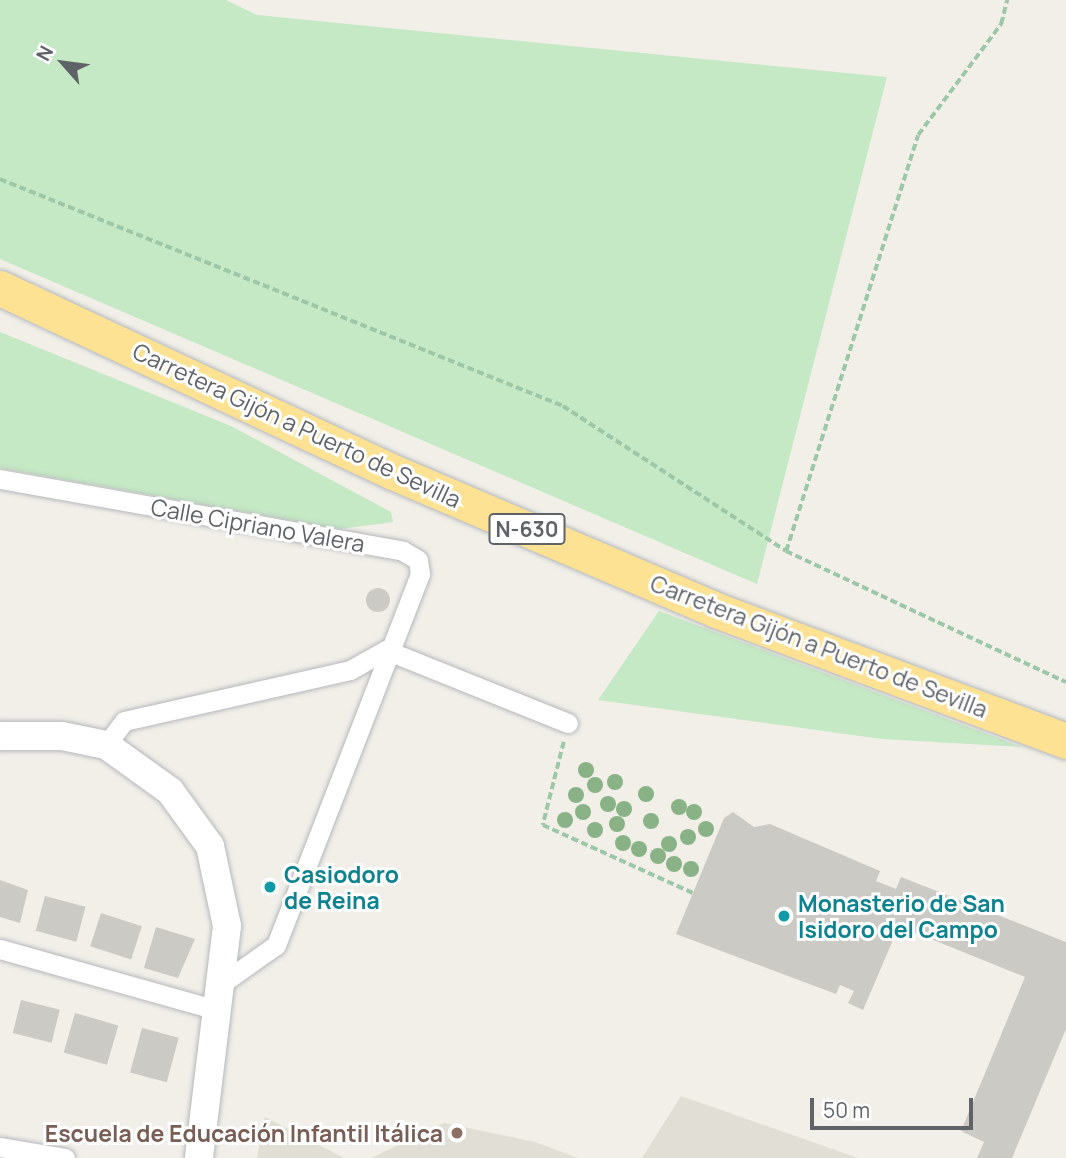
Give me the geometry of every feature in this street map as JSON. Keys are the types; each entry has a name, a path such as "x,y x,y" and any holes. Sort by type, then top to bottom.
{"highway":[{"name":"Carretera Gijón a Puerto de Sevilla","path":"0,288 393,472 704,605 1066,740"}],"main road":[{"path":"0,736 62,736 106,746 170,791 210,846 227,926 199,1158"}],"street":[{"name":"Calle Cipriano Valera","path":"0,479 403,551 418,560 420,574 386,650"},
{"path":"386,650 568,723"},
{"path":"106,746 124,721 350,670 386,650"},
{"path":"0,949 219,997 276,945 386,650"},
{"path":"0,1147 65,1158"}],"path":[{"path":"786,551 918,135 1001,24 1007,0"},
{"path":"0,179 563,406 786,551 1066,682"},
{"path":"568,723 543,825 694,893"}],"shaded area":[{"path":"681,1096 858,1158 642,1158"},
{"name":"Escuela de Educación Infantil Itálica","path":"265,1117 344,1158 257,1158"},
{"name":"Escuela de Educación Infantil Itálica","path":"444,1123 535,1142 578,1158 371,1158"}],"green space":[{"path":"0,0 226,0 257,15 887,77 757,584 0,259"},
{"path":"0,332 231,426 391,512 393,522 340,529 0,468"},
{"path":"659,611 1022,747 882,739 598,700"}],"building":[{"path":"378,588 389,595 390,600 383,611 378,612 367,605 366,600 373,589"},
{"path":"733,812 754,827 770,824 880,871 876,881 896,889 901,877 1066,942 1066,1029 1012,1158 977,1158 984,1142 961,1131 1025,977 899,926 863,1010 848,1003 854,991 840,985 836,994 676,934 724,818"},
{"path":"0,880 28,890 20,923 0,917"},
{"path":"45,896 86,907 76,942 36,931"},
{"path":"101,913 142,926 131,960 90,946"},
{"path":"156,927 195,939 178,978 144,968"},
{"path":"21,1000 60,1010 52,1043 13,1033"},
{"path":"75,1013 118,1025 107,1065 64,1052"},
{"path":"142,1028 179,1038 167,1082 130,1072"}],"place":[{"name":"Casiodoro de Reina","path":"270,887"},
{"name":"Monasterio de San Isidoro del Campo","path":"784,916"},
{"name":"Escuela de Educación Infantil Itálica","path":"457,1133"}]}
